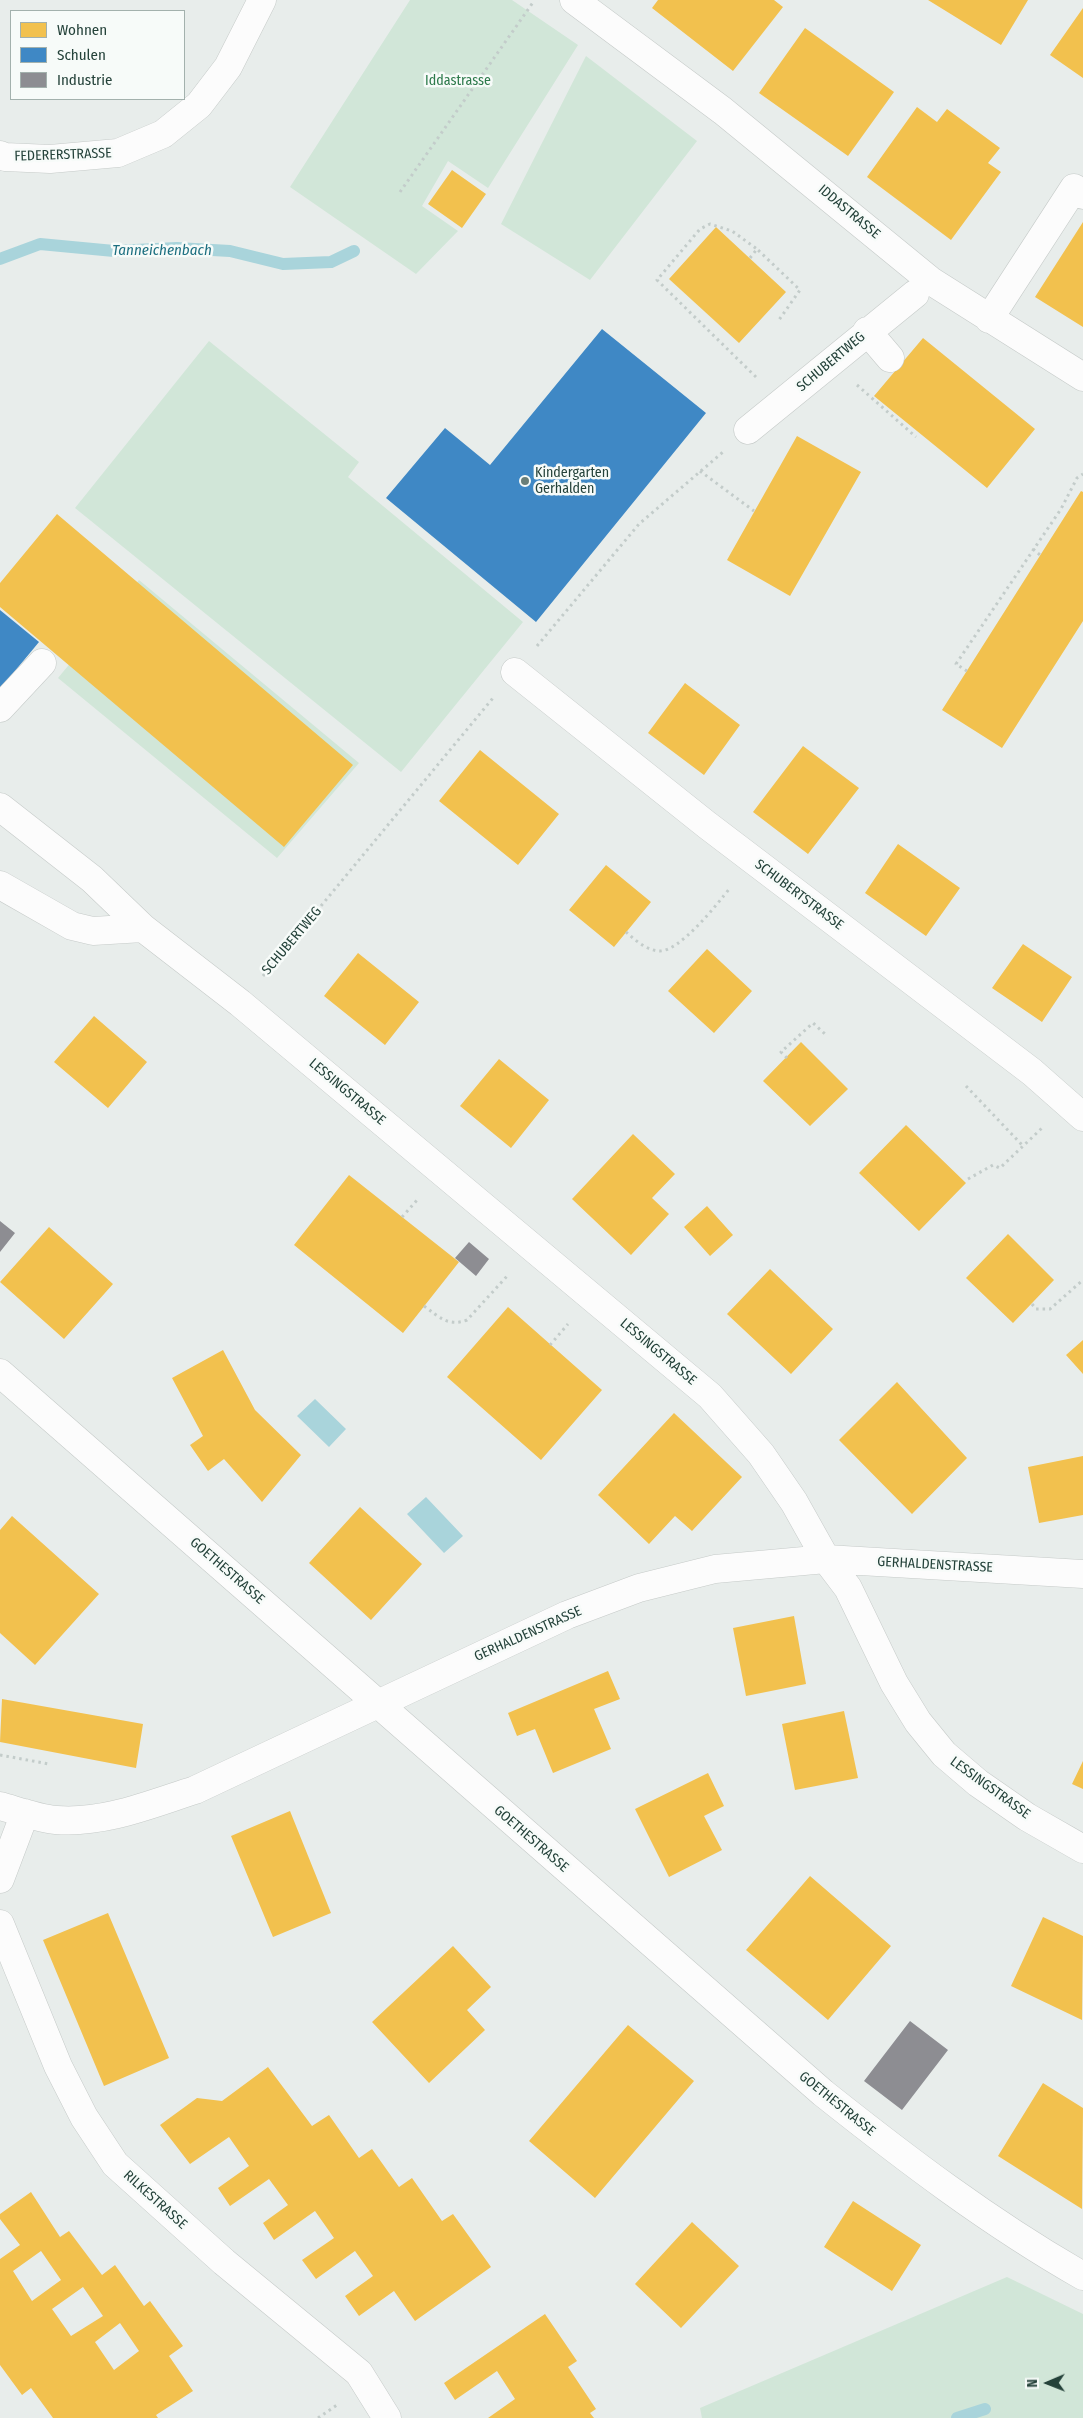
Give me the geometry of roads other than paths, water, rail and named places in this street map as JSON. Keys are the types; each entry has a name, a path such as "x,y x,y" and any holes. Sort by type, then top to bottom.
{"street":[{"name":"FEDERERSTRASSE","path":"0,155 4,157 50,159 118,153 163,134 199,105 228,67 262,0"},
{"name":"IDDASTRASSE","path":"574,0 723,111 931,281 1083,378"},
{"path":"989,319 1074,188 1083,195"},
{"name":"SCHUBERTWEG","path":"748,430 914,294"},
{"path":"867,332 890,358"},
{"path":"0,708 42,663"},
{"name":"SCHUBERTSTRASSE","path":"515,672 753,860 1032,1072 1075,1110"},
{"name":"LESSINGSTRASSE","path":"0,807 92,879 144,928 253,1014 710,1396 761,1454 794,1502 826,1559 848,1588 894,1683 918,1722 944,1754 978,1782 1028,1816 1083,1849"},
{"path":"0,885 72,926 93,931 144,928"},
{"name":"GOETHESTRASSE","path":"0,1373 822,2093 920,2170 1027,2244 1083,2276"},
{"name":"GERHALDENSTRASSE","path":"13,1809 56,1820 99,1817 138,1809 195,1790 567,1615 639,1588 715,1570 826,1559 1083,1574"},
{"path":"0,1879 13,1809"},
{"name":"RILKESTRASSE","path":"0,1924 58,2066 84,2117 115,2164 224,2262 358,2373 387,2418"}],"water":[{"path":"315,1399 346,1429 329,1447 297,1416"},
{"path":"426,1497 463,1536 444,1553 407,1514"}],"waterway":[{"name":"Tanneichenbach","path":"0,259 40,244 114,251 177,248 230,251 283,264 331,262 354,251"},
{"path":"957,2418 985,2409"}],"place":[{"name":"Kindergarten Gerhalden","path":"525,481"}],"park label":[{"name":"Iddastrasse","path":"458,81"}]}
